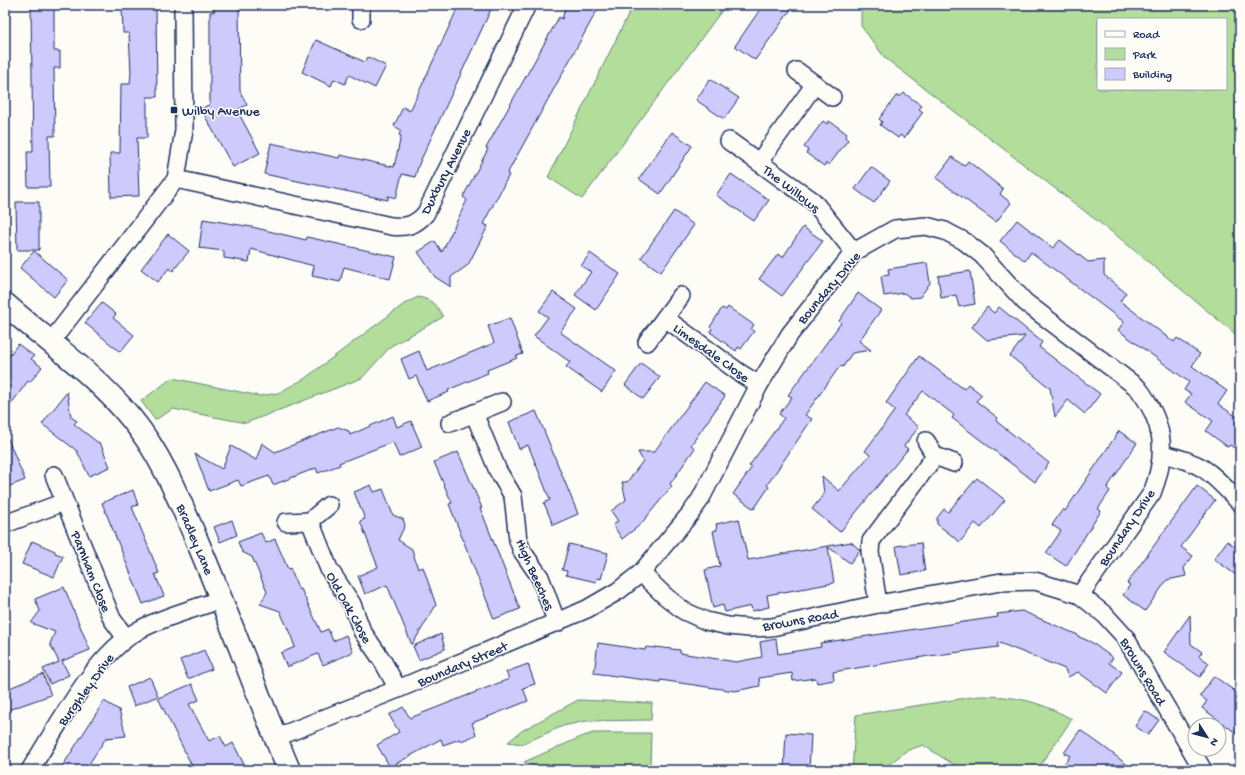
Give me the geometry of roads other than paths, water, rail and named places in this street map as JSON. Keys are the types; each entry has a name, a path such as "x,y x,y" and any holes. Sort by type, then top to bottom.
{"street":[{"path":"50,343 176,180 184,130 183,5"},
{"name":"Duxbury Avenue","path":"176,180 391,226 406,227 413,225 426,213 527,5"},
{"path":"797,71 832,97"},
{"name":"The Willows","path":"758,162 815,84"},
{"name":"The Willows","path":"729,141 813,201 854,252"},
{"name":"Boundary Drive","path":"641,573 700,500 759,385 790,334 854,252 895,229 926,226 945,231 964,241 982,255 1025,302 1138,388 1158,419 1162,454 1152,493 1080,595"},
{"name":"Limesdale Close","path":"646,342 681,296"},
{"name":"Bradley Lane","path":"5,304 105,389 131,418 153,449 177,495 222,599 275,738 289,770"},
{"name":"Limesdale Close","path":"665,318 740,373 759,385"},
{"path":"450,423 502,402"},
{"name":"High Beeches","path":"474,413 498,471 513,496 520,546 540,577 557,623"},
{"path":"926,441 935,456 954,463"},
{"path":"1162,454 1194,462 1209,471 1240,503"},
{"path":"878,604 870,552 871,541 935,456"},
{"name":"Parnham Close","path":"54,475 112,619 126,638"},
{"path":"5,524 64,502"},
{"path":"286,522 310,521 329,505"},
{"name":"Old Oak Close","path":"310,521 329,569 352,604 362,631 382,660 398,689"},
{"name":"Browns Road","path":"641,573 664,596 684,611 706,621 728,626 772,627 878,604 1001,582 1035,581 1080,595 1105,615 1125,638 1202,770"},
{"name":"Boundary Street","path":"275,738 557,623 587,609 618,591 641,573"},
{"name":"Burghley Drive","path":"30,770 84,687 112,651 126,638 157,622 222,599"}],"place":[{"name":"Wilby Avenue","path":"174,110"}]}
